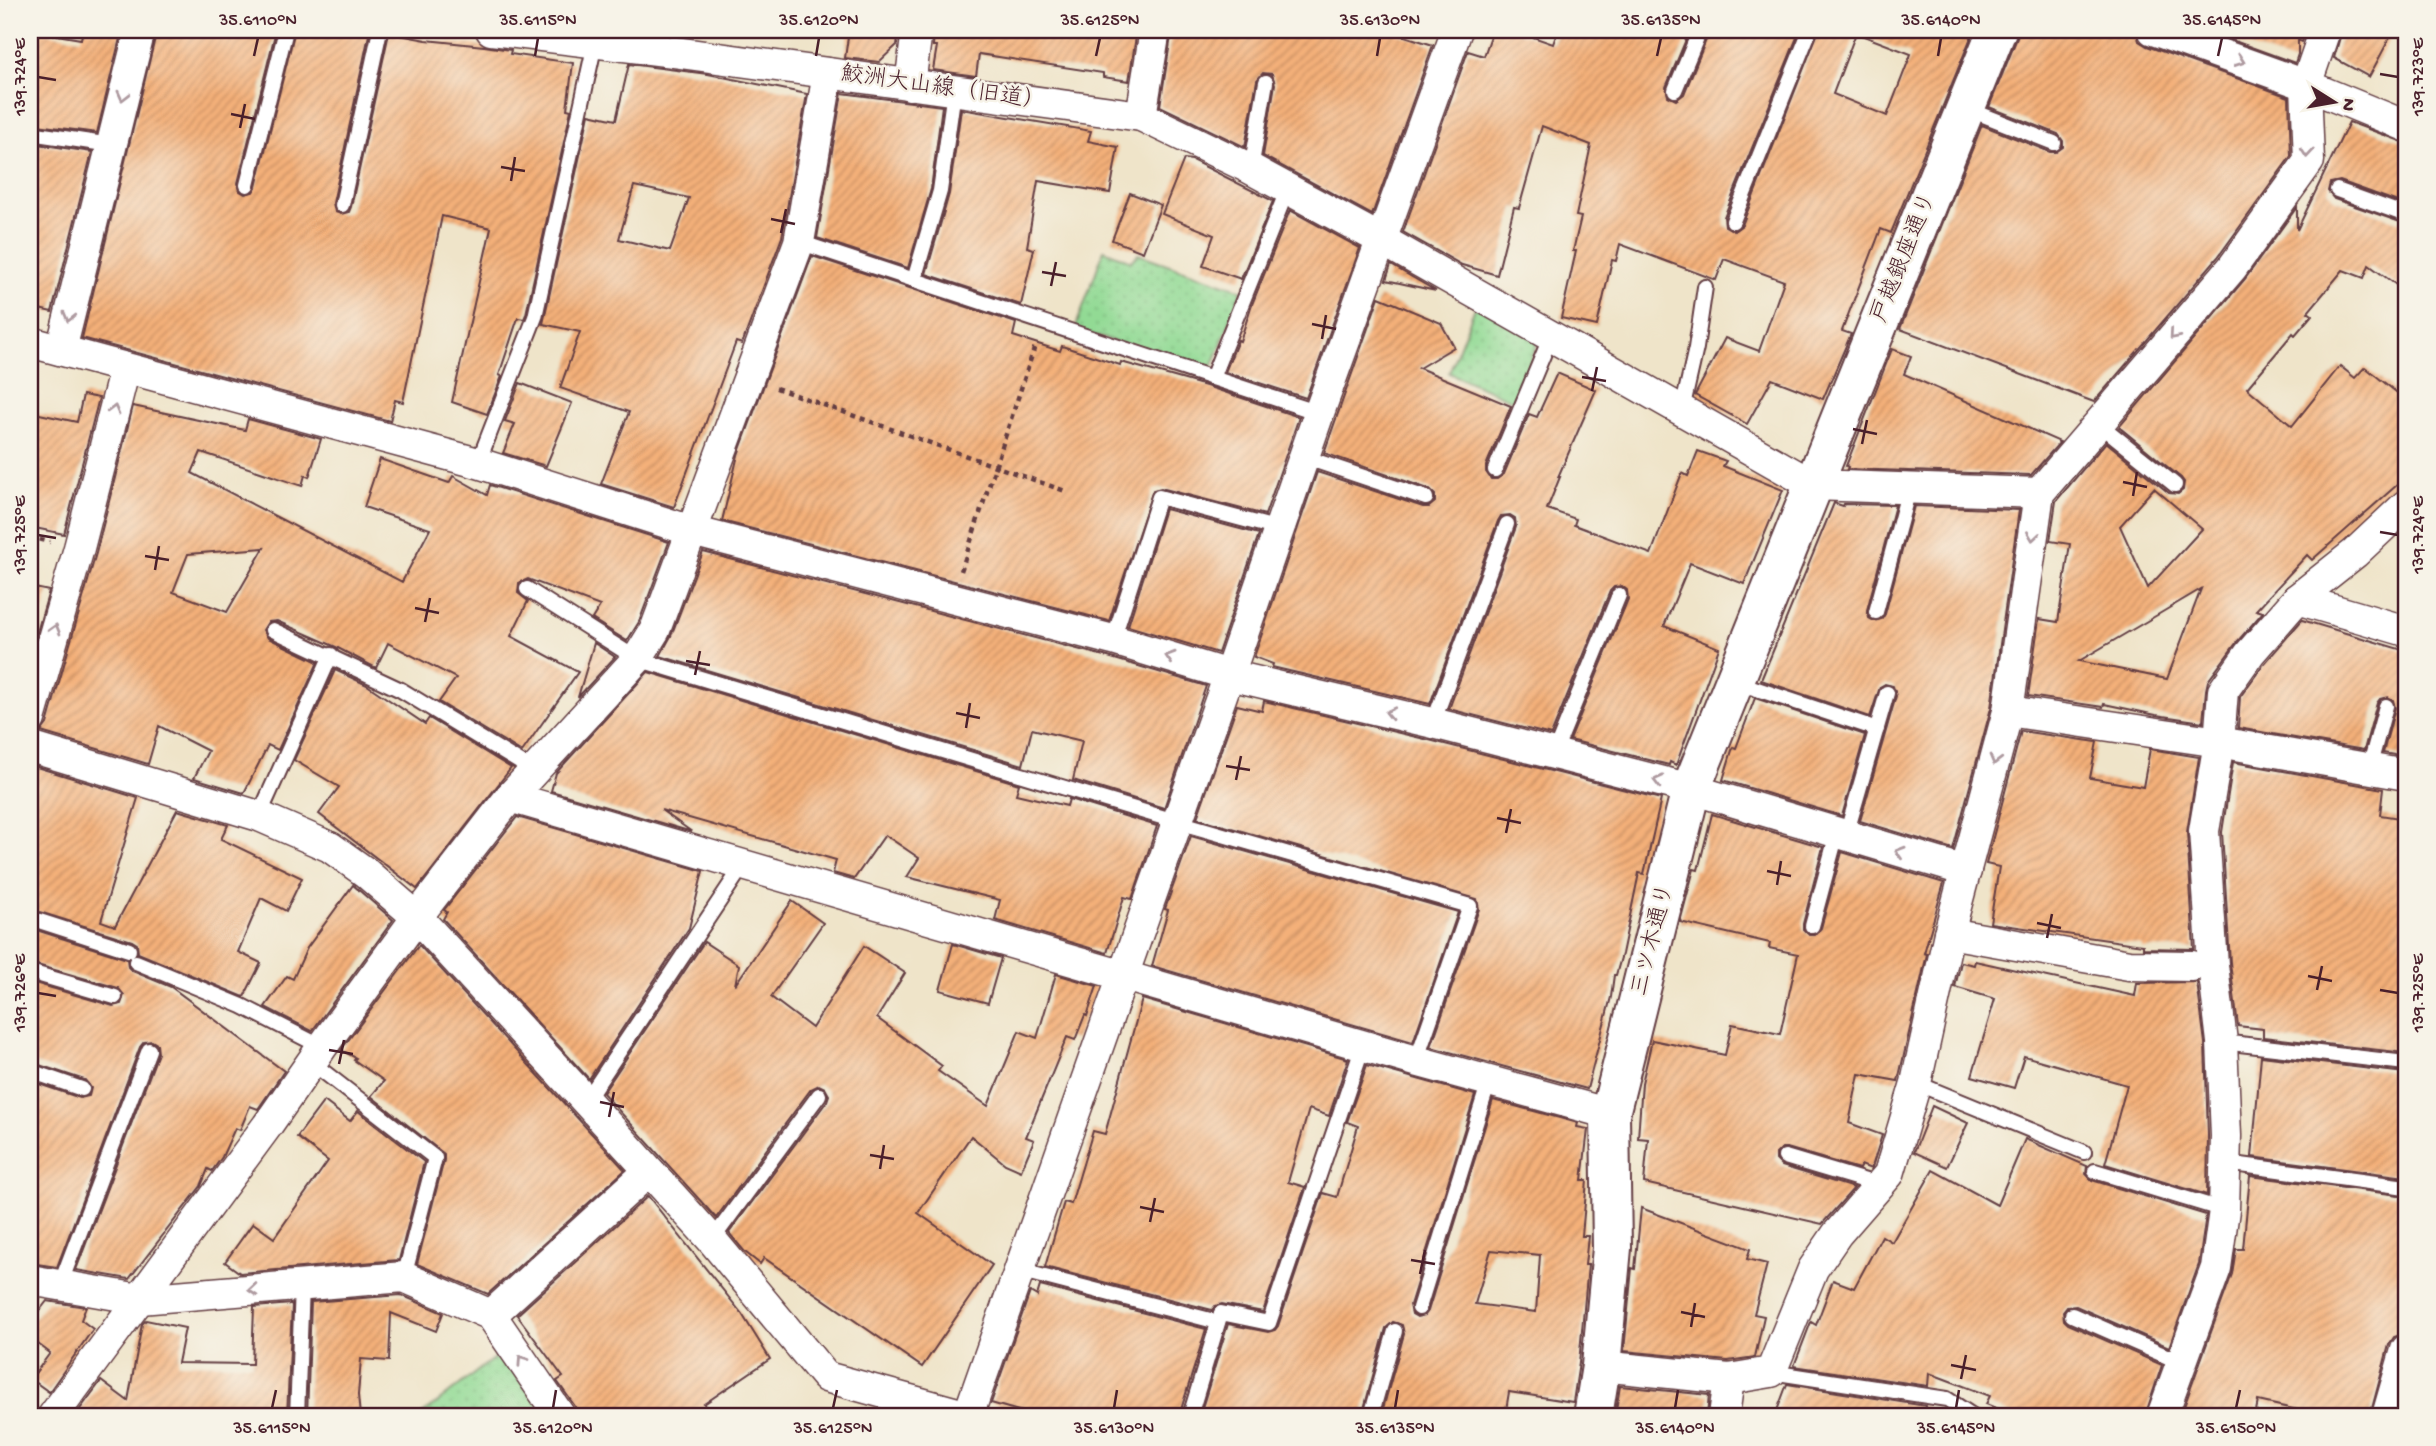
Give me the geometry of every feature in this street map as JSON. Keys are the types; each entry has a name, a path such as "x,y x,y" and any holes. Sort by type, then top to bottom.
{"street":[{"path":"61,350 140,30"},
{"name":"鮫洲大山線（旧道）","path":"491,30 595,43 676,41 828,73 1141,116 1251,169 1380,239 1813,485"},
{"path":"910,85 917,30"},
{"path":"1141,116 1154,30"},
{"path":"30,747 259,816 330,847 365,872 417,917 712,1240 826,1377 968,1416 1178,822 1318,413 1457,30"},
{"name":"戸越銀座通り","path":"1813,485 1997,30"},
{"path":"2153,30 2306,85 2406,126"},
{"path":"1601,1366 1729,1379 1771,1372 1813,1269 1837,1234 1889,1174 1916,1083 1949,933 2008,711 2039,493 2232,268 2309,161 2306,85 2325,30"},
{"path":"59,1414 417,917 510,797 636,659 655,630 799,242 828,73"},
{"path":"30,342 478,463 692,531 1113,640 1229,675 1433,723 1691,789 1966,871"},
{"path":"30,719 79,548 125,368"},
{"path":"1813,485 2039,493"},
{"name":"三ツ木通り","path":"1593,1416 1601,1366 1612,1248 1610,1114 1691,789 1813,485"},
{"path":"2162,1416 2216,1268 2224,1210 2222,1042 2204,854 2204,831 2223,691 2250,653 2297,599 2355,553 2406,505"},
{"path":"2297,599 2406,631"},
{"path":"2008,711 2218,742 2406,775"},
{"path":"510,797 1363,1046 1610,1114"},
{"path":"1949,933 2129,965 2192,966"},
{"path":"491,1315 649,1171"},
{"path":"30,1280 140,1299 404,1277 491,1315 560,1416"},
{"path":"2387,1416 2406,1350"},
{"path":"1724,1416 1729,1379"}],"lane":[{"path":"247,185 286,30"},
{"path":"342,205 380,30"},
{"path":"1675,90 1700,30"},
{"path":"1733,221 1810,30"},
{"path":"478,463 535,317 595,43"},
{"path":"1251,169 1266,82"},
{"path":"914,280 940,191 954,91"},
{"path":"1965,108 2054,143"},
{"path":"30,133 111,145"},
{"path":"1213,378 1287,188"},
{"path":"2337,190 2406,215"},
{"path":"799,242 1318,413"},
{"path":"1682,410 1706,287"},
{"path":"1495,470 1551,336"},
{"path":"2098,423 2175,485"},
{"path":"1304,457 1426,498"},
{"path":"1876,612 1909,489"},
{"path":"1113,640 1158,497 1279,530"},
{"path":"1433,723 1507,524"},
{"path":"527,589 636,659 1178,822 1470,906 1416,1061"},
{"path":"1554,754 1619,595"},
{"path":"273,630 401,690 534,771"},
{"path":"259,816 331,656"},
{"path":"1734,681 1877,729"},
{"path":"1812,926 1888,693"},
{"path":"2370,768 2386,706"},
{"path":"586,1101 744,864"},
{"path":"30,918 132,956 242,1006 316,1054 435,1158 404,1277"},
{"path":"30,972 115,998"},
{"path":"2222,1042 2406,1063"},
{"path":"1189,1416 1220,1313 1269,1322 1363,1046"},
{"path":"60,1285 149,1050"},
{"path":"30,1071 82,1088"},
{"path":"1419,1308 1489,1081"},
{"path":"1916,1083 2084,1152"},
{"path":"712,1240 819,1095"},
{"path":"1784,1157 1879,1185"},
{"path":"2225,1163 2406,1187"},
{"path":"2095,1171 2224,1210"},
{"path":"1018,1270 1218,1322"},
{"path":"297,1416 302,1286"},
{"path":"2073,1315 2182,1363"},
{"path":"1371,1416 1395,1331"},
{"path":"1771,1372 1947,1399 1973,1416"}],"path":[{"path":"951,598 1043,322"},
{"path":"748,378 1065,491"}],"green space":[{"path":"1104,250 1131,261 1138,254 1242,290 1210,373 1075,329"},
{"path":"1478,300 1540,337 1514,401 1449,373"},
{"path":"507,1348 553,1416 420,1416"}],"building":[{"path":"83,30 122,30 97,133 30,124 30,48 33,31 81,39"},
{"path":"157,30 276,30 238,183 240,191 245,194 253,192 256,187 295,30 370,30 333,203 335,212 341,214 349,212 351,207 389,33 511,50 510,54 573,63 567,109 571,110 526,314 524,319 518,318 499,375 502,376 487,414 452,402 491,228 442,216 403,402 395,400 390,421 82,338"},
{"path":"849,30 899,30 897,45 879,62 845,58"},
{"path":"934,30 1137,30 1129,81 1103,77 1103,73 979,54 976,76 933,70 937,46 933,46"},
{"path":"1172,30 1395,30 1395,33 1433,45 1372,215 1263,156 1275,84 1272,74 1263,73 1257,80 1245,147 1160,106"},
{"path":"1493,30 1513,30 1553,44 1558,30 1690,30 1666,87 1668,96 1676,100 1684,94 1710,30 1800,30 1724,217 1725,226 1734,231 1742,225 1819,30 1974,30 1891,233 1881,229 1842,331 1851,334 1823,399 1772,379 1747,424 1695,395 1725,338 1759,351 1784,281 1724,259 1716,280 1620,244 1616,261 1612,260 1597,326 1561,318 1576,251 1573,251 1581,217 1576,216 1591,145 1542,126 1519,208 1514,207 1497,275 1462,265 1403,232 1468,51 1484,56","holes":["1856,33 1911,54 1887,116 1833,94"]},
{"path":"2018,30 2136,30 2139,41 2147,46 2289,97 2291,156 2218,257 2094,402 1900,329 1982,125 2050,152 2056,152 2063,147 2063,141 2058,134 1989,107"},
{"path":"2204,30 2307,30 2302,42 2298,40 2295,63"},
{"path":"2342,30 2394,30 2369,77 2334,58"},
{"path":"629,64 708,74 807,94 782,237 742,344 736,342 674,507 601,484 629,412 560,388 580,332 543,324 589,114 616,120","holes":["634,186 689,198 670,251 619,239"]},
{"path":"842,93 942,106 931,189 908,268 817,238"},
{"path":"961,109 1091,131 1088,141 1118,147 1110,193 1038,181 1027,247 1034,249 1021,305 926,274 949,194"},
{"path":"2349,122 2406,143 2406,205 2340,181 2330,183 2328,191 2334,199 2406,224 2406,292 2369,265 2364,278 2343,270 2308,312 2312,315 2295,335 2293,333 2247,388 2292,426 2340,366 2355,378 2365,367 2406,400 2406,477 2312,560 2307,555 2256,610 2263,612 2208,681 2203,722 2104,704 2103,707 2028,696 2039,619 2058,622 2070,544 2050,541 2056,501 2106,442 2169,493 2178,494 2183,490 2184,482 2181,478 2119,427 2245,279 2297,207 2297,230","holes":["2154,488 2202,529 2148,588 2120,526","2201,589 2167,679 2079,661 2159,614"]},
{"path":"30,143 92,152 52,312 30,307"},
{"path":"1184,159 1192,160 1273,201 1241,279 1203,266 1214,235 1162,214"},
{"path":"1130,193 1161,205 1143,252 1112,240"},
{"path":"1290,210 1360,248 1306,398 1225,372 1238,340 1240,341"},
{"path":"812,256 1016,323 1013,336 1060,351 1062,346 1120,365 1121,362 1206,386 1299,417 1265,515 1161,488 1153,490 1109,621 722,521 738,455"},
{"path":"1391,265 1436,291 1386,280"},
{"path":"1379,297 1441,323 1454,347 1419,368 1511,406 1486,466 1486,472 1491,479 1497,479 1504,474 1529,414 1537,417 1557,373 1596,390 1547,509 1576,519 1574,525 1651,554 1682,473 1688,476 1698,451 1726,461 1723,466 1783,490 1744,584 1690,563 1664,626 1719,648 1676,765 1570,740 1628,599 1627,590 1622,586 1614,587 1610,591 1551,735 1449,709 1516,527 1515,518 1510,515 1501,516 1498,521 1430,704 1272,667 1273,664 1254,657 1317,472 1423,507 1429,507 1435,502 1435,495 1429,489 1324,453"},
{"path":"1892,349 1911,356 1904,374 2060,442 2031,475 1847,469"},
{"path":"520,383 572,403 546,466 503,453 515,424 505,421"},
{"path":"83,395 99,398 64,534 30,527 30,412 77,422"},
{"path":"133,406 245,430 248,419 321,439 309,477 305,475 302,486 201,452 192,473 402,582 430,529 364,507 380,459 449,483 453,476 487,495 490,485 669,542 639,622 627,641 592,619 600,606 528,579 519,583 518,593 528,601 511,636 578,672 522,752 439,702 456,678 388,643 376,668 277,621 268,622 263,630 268,638 318,662 278,750 268,745 244,793 194,778 208,751 159,726 148,764 41,732 47,724 96,553","holes":["264,548 227,612 173,592 188,554"]},
{"path":"1834,503 1843,506 1895,505 1867,610 1869,618 1874,621 1882,619 1885,614 1914,506 2019,510 1991,708 1953,849 1860,821 1896,696 1893,686 1885,684 1880,687 1870,717 1761,680"},
{"path":"1165,509 1259,534 1218,653 1128,626"},
{"path":"703,552 1108,657 1206,686 1164,808 1073,780 1082,741 1032,729 1023,765 660,656 671,636"},
{"path":"30,587 49,591 30,656"},
{"path":"2302,620 2406,651 2406,757 2383,753 2395,708 2393,700 2388,697 2377,703 2364,750 2238,728 2240,697"},
{"path":"594,643 615,657 578,697"},
{"path":"335,670 367,685 425,724 429,718 511,768 417,889 319,814 339,787 294,760"},
{"path":"648,672 1019,784 1016,794 1067,806 1069,799 1157,826 1132,899 1124,897 1107,953 995,920 1000,900 907,877 919,858 885,835 854,879 833,873 836,860 661,810 692,832 551,791 556,773"},
{"path":"1755,698 1865,735 1842,816 1723,780 1733,747 1736,748"},
{"path":"1264,701 1661,799 1644,874 1639,873 1622,954 1614,975 1611,997 1587,1089 1431,1047 1479,909 1477,899 1197,818 1237,705 1262,711"},
{"path":"2021,731 2097,742 2090,778 2143,787 2150,749 2199,757 2187,832 2194,949 2143,948 2143,945 1990,923 1999,867 1986,864"},
{"path":"2233,762 2383,789 2380,815 2406,819 2403,956 2406,956 2406,1053 2263,1037 2263,1029 2238,1026 2230,963 2222,832"},
{"path":"33,766 138,798 101,921 115,926 177,810 228,825 221,839 302,878 286,911 261,898 238,952 261,963 244,997 138,953 137,944 132,941 30,909 30,774"},
{"path":"1712,814 1823,847 1803,924 1803,929 1809,935 1815,935 1821,928 1842,852 1944,883 1924,953 1927,954 1898,1081 1859,1074 1849,1123 1882,1135 1871,1169 1861,1165 1859,1169 1787,1148 1782,1148 1776,1154 1776,1160 1782,1166 1854,1188 1822,1224 1644,1183 1648,1139 1638,1138 1642,1083 1652,1040 1725,1055 1732,1024 1780,1034 1798,954 1769,948 1770,943 1680,922 1694,869 1698,870"},
{"path":"517,817 703,871 689,928 589,1079 443,919 447,912 444,910"},
{"path":"1191,836 1458,912 1413,1042 1152,966 1168,910 1165,909"},
{"path":"353,885 393,920 312,1031 265,1007 287,976 293,979 307,948"},
{"path":"792,901 823,923 771,997 812,1028 864,946 905,973 877,1018 942,1066 938,1071 988,1106 1019,1031 1037,1038 1056,974 1097,986 1075,1040 1067,1037 1026,1137 1034,1140 1021,1171 1005,1164 971,1136 918,1213 992,1265 922,1367 764,1258 760,1264 745,1252 729,1233 827,1101 829,1095 825,1088 819,1085 811,1089 716,1218 603,1093 704,942 739,965 735,985"},
{"path":"30,928 127,959 128,967 132,971 171,987 284,1071 258,1109 250,1106 240,1130 235,1128 222,1157 212,1171 208,1169 201,1186 129,1279 76,1270 158,1053 157,1044 152,1041 144,1042 140,1047 57,1267 30,1263 30,1231 39,1206 30,1203 30,1081 80,1098 89,1096 91,1088 85,1080 30,1062 31,982 113,1006 121,1004 124,995 118,988 30,963"},
{"path":"953,944 1001,958 988,1003 940,990"},
{"path":"419,945 625,1170 488,1294 417,1264 444,1154 371,1096 384,1081 354,1060 356,1058 341,1050"},
{"path":"1975,961 2135,996 2137,983 2197,982 2205,1043 2207,1195 2105,1164 2127,1085 2024,1056 2014,1088 1972,1076 1995,999 1955,987 1961,962 1974,965"},
{"path":"1142,999 1348,1059 1329,1116 1309,1109 1288,1182 1305,1187 1263,1312 1222,1304 1212,1310 1045,1267 1064,1202 1071,1204 1093,1131 1105,1134"},
{"path":"2261,1056 2405,1073 2399,1127 2406,1128 2406,1177 2252,1157"},
{"path":"1367,1065 1475,1095 1410,1305 1412,1314 1417,1317 1428,1311 1493,1100 1578,1123 1577,1127 1588,1129 1582,1180 1587,1180 1582,1236 1588,1236 1585,1265 1588,1265 1573,1402 1509,1392 1505,1416 1381,1416 1404,1334 1402,1325 1393,1322 1386,1328 1362,1416 1232,1416 1202,1408 1228,1324 1268,1332 1278,1326 1323,1193 1337,1197 1358,1126 1347,1122","holes":["1491,1250 1540,1255 1536,1312 1475,1304"]},
{"path":"324,1101 350,1121 358,1111 424,1162 399,1260 240,1273 225,1262 253,1223 274,1238 328,1161 297,1137"},
{"path":"1932,1106 1968,1123 1947,1167 1914,1152"},
{"path":"2025,1139 2087,1166 2086,1174 2092,1180 2206,1215 2199,1264 2169,1347 2076,1306 2067,1307 2063,1312 2064,1320 2068,1324 2162,1365 2145,1416 2015,1416 1986,1404 1990,1396 1929,1373 1928,1386 1794,1366 1811,1322 1816,1325 1833,1280 1854,1288 1882,1236 1892,1242 1933,1170 1997,1205"},
{"path":"2250,1176 2406,1196 2406,1333 2394,1337 2389,1345 2370,1416 2324,1416 2258,1401 2255,1416 2232,1411 2231,1416 2181,1415 2232,1274 2236,1249 2243,1249"},
{"path":"648,1196 742,1314 770,1359 704,1404 713,1416 582,1416 557,1381 563,1377 517,1315"},
{"path":"1641,1208 1750,1249 1747,1259 1767,1264 1754,1314 1764,1316 1755,1357 1728,1361 1624,1351"},
{"path":"1040,1286 1206,1329 1179,1416 1036,1416 991,1403 1030,1292 1037,1296"},
{"path":"401,1295 443,1313 436,1331 391,1313 389,1361 361,1359 358,1395 360,1416 307,1416 311,1302"},
{"path":"47,1301 86,1307 81,1320 93,1329 49,1392 31,1379 50,1353 30,1338 30,1323"},
{"path":"292,1304 287,1416 83,1416 78,1412 101,1381 128,1401 142,1324 146,1320 185,1328 178,1363 252,1364 254,1307"},
{"path":"1787,1384 1926,1406 1925,1416 1775,1416"},
{"path":"1620,1386 1709,1395 1707,1416 1627,1416 1628,1412 1616,1410"}]}
